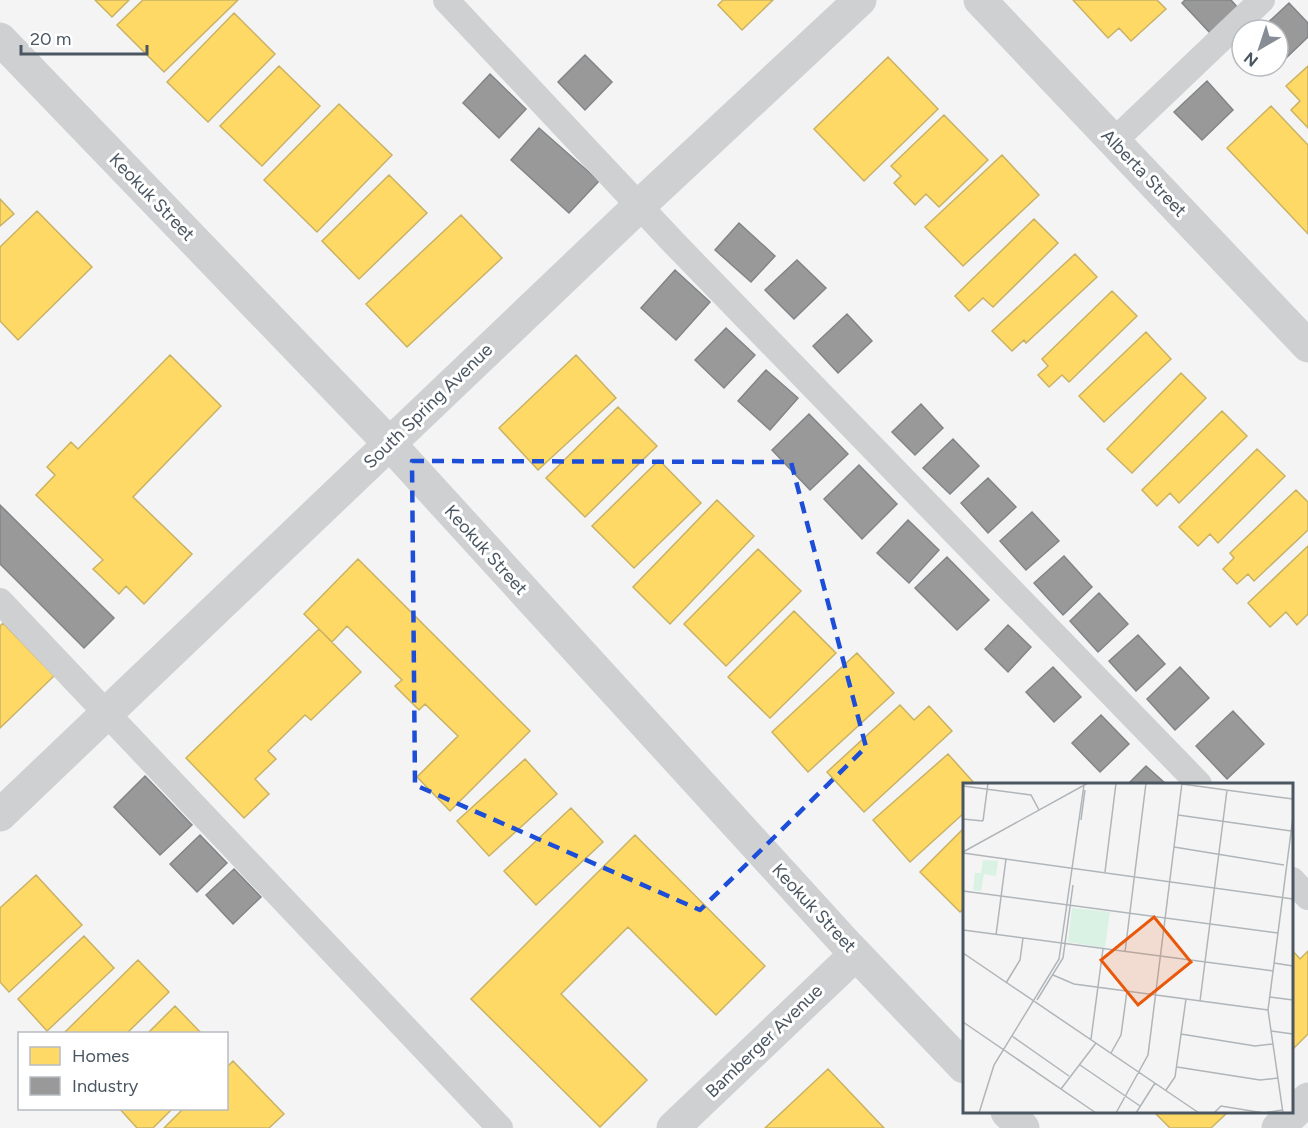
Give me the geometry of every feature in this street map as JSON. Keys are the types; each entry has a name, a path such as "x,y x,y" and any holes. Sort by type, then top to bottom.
{"street":[{"name":"South Spring Avenue","path":"0,815 639,206 860,0"},
{"name":"Alberta Street","path":"980,0 1305,337"},
{"name":"Keokuk Street","path":"0,39 389,443 856,954 963,1066"},
{"name":"Bamberger Avenue","path":"674,1128 856,954"},
{"path":"1278,1128 1308,1099"},
{"path":"1008,1113 1023,1128"}],"lane":[{"path":"446,0 639,206 1198,783"},
{"path":"1114,141 1262,0"},
{"path":"0,601 500,1128"},
{"path":"1293,881 1308,897"}],"highlighted area":[{"path":"412,461 791,462 866,747 700,910 415,785"}],"building: Homes":[{"path":"95,0 129,0 112,17"},
{"path":"143,0 238,0 164,72 117,25"},
{"path":"723,0 773,0 742,30 718,5"},
{"path":"1073,0 1157,0 1166,9 1131,41 1119,28 1108,38"},
{"path":"234,13 275,54 208,122 167,82"},
{"path":"888,57 938,109 864,181 814,129"},
{"path":"279,66 320,106 262,166 220,126"},
{"path":"1308,66 1308,128 1291,110 1300,101 1286,86"},
{"path":"339,104 392,155 317,232 264,180"},
{"path":"1271,106 1308,145 1308,234 1227,148"},
{"path":"944,115 988,160 939,207 926,194 915,205 894,183 901,176 891,166"},
{"path":"1002,155 1039,195 963,266 925,227"},
{"path":"389,175 427,213 359,279 322,241"},
{"path":"0,199 14,214 0,226"},
{"path":"37,211 92,267 18,340 0,321 0,247"},
{"path":"461,215 502,258 407,347 366,304"},
{"path":"1034,219 1058,243 993,307 983,298 969,311 955,296"},
{"path":"1075,254 1097,277 1026,343 1024,340 1012,351 992,331"},
{"path":"1112,291 1137,316 1069,382 1062,375 1049,387 1038,375 1048,366 1042,359"},
{"path":"1146,332 1171,359 1104,422 1079,396"},
{"path":"170,355 221,406 133,497 192,554 144,604 126,586 119,594 93,569 103,560 36,495 55,475 47,467 71,442 78,449"},
{"path":"576,355 616,398 538,470 499,428"},
{"path":"1181,373 1206,398 1132,473 1107,449"},
{"path":"618,407 657,446 585,517 546,478"},
{"path":"1222,411 1247,436 1179,503 1170,493 1157,506 1142,490"},
{"path":"1257,449 1285,476 1218,543 1210,534 1198,546 1179,527"},
{"path":"659,460 701,503 634,568 592,526"},
{"path":"1296,490 1308,502 1308,530 1254,581 1248,574 1237,584 1223,569 1234,558 1230,553"},
{"path":"717,500 754,536 670,624 633,587"},
{"path":"1308,546 1308,614 1297,625 1286,612 1270,627 1248,603"},
{"path":"758,549 801,591 726,666 684,624"},
{"path":"358,559 530,731 450,811 417,777 458,736 425,704 419,710 395,686 402,680 347,626 332,642 304,614"},
{"path":"794,611 836,653 770,718 728,677"},
{"path":"3,623 54,676 0,728 0,626"},
{"path":"319,629 361,672 311,720 305,715 268,751 276,759 255,779 269,794 244,818 186,758"},
{"path":"857,653 894,693 808,772 772,732"},
{"path":"900,705 914,720 929,706 952,731 864,812 827,772"},
{"path":"948,754 974,783 963,783 963,814 910,862 873,820"},
{"path":"525,759 557,794 489,856 457,821"},
{"path":"571,808 603,842 536,905 504,871"},
{"path":"963,829 963,909 960,912 920,872"},
{"path":"635,835 765,966 716,1015 628,927 561,994 647,1080 600,1127 471,999"},
{"path":"36,875 82,925 9,992 0,982 0,908"},
{"path":"84,936 114,968 47,1031 18,999"},
{"path":"1293,951 1300,959 1308,951 1308,1034 1293,1049"},
{"path":"138,960 169,992 128,1032 65,1032"},
{"path":"175,1006 200,1032 149,1032"},
{"path":"233,1061 284,1114 269,1128 164,1128 182,1110 228,1110 228,1066"},
{"path":"828,1069 884,1128 765,1128"},
{"path":"121,1110 171,1110 153,1128 137,1128"},
{"path":"1155,1113 1227,1113 1211,1128 1170,1128"}],"building: Industry":[{"path":"1185,0 1231,0 1238,8 1210,33 1182,3"},
{"path":"1289,3 1308,23 1308,37 1290,54 1290,18 1273,18"},
{"path":"585,55 612,82 585,110 558,82"},
{"path":"490,74 526,109 499,138 463,103"},
{"path":"1207,81 1233,110 1202,140 1174,112"},
{"path":"539,128 599,181 569,213 511,160"},
{"path":"739,223 775,256 751,282 715,250"},
{"path":"797,260 826,288 794,319 765,290"},
{"path":"675,270 710,302 676,340 641,308"},
{"path":"847,314 872,341 838,373 813,346"},
{"path":"726,328 755,355 724,388 695,360"},
{"path":"766,370 798,398 770,430 738,401"},
{"path":"921,404 943,428 915,455 892,432"},
{"path":"809,414 848,454 810,490 772,450"},
{"path":"953,439 979,466 950,494 923,468"},
{"path":"859,465 897,504 862,539 824,499"},
{"path":"988,478 1016,507 988,533 961,503"},
{"path":"0,505 114,618 84,648 0,564"},
{"path":"1032,512 1059,541 1026,570 1000,541"},
{"path":"908,520 939,550 909,583 877,553"},
{"path":"1064,556 1092,587 1063,615 1034,583"},
{"path":"947,557 989,600 957,630 915,588"},
{"path":"1099,593 1128,624 1098,652 1070,621"},
{"path":"1008,625 1031,647 1008,672 985,649"},
{"path":"1138,635 1165,664 1136,691 1109,661"},
{"path":"1053,667 1081,697 1054,722 1026,692"},
{"path":"1180,667 1209,698 1175,730 1147,699"},
{"path":"1233,711 1264,744 1227,779 1196,746"},
{"path":"1101,715 1129,744 1100,772 1072,743"},
{"path":"1146,766 1165,783 1129,783"},
{"path":"145,776 192,825 160,855 114,807"},
{"path":"200,835 227,863 197,892 170,864"},
{"path":"234,869 261,897 233,924 206,895"}]}
